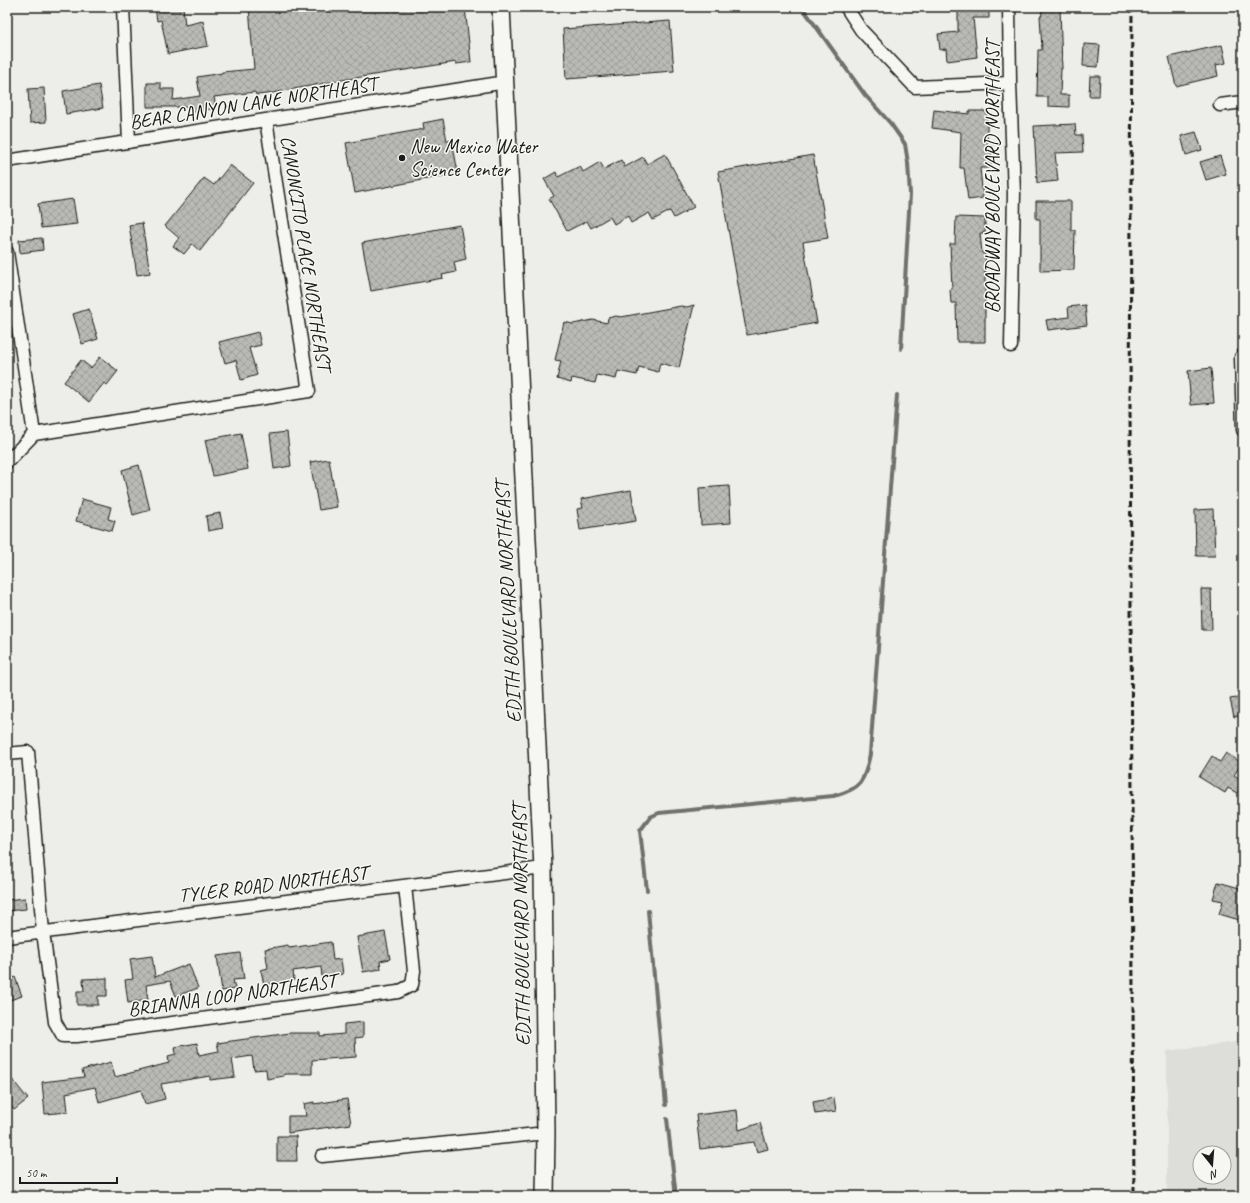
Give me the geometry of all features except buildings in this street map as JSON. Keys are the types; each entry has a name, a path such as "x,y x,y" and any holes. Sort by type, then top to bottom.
{"street":[{"path":"123,7 129,142"},
{"name":"EDITH BOULEVARD NORTHEAST","path":"501,7 506,82 543,868 546,1133 545,1196"},
{"path":"846,7 861,30 915,87 1010,82"},
{"name":"BROADWAY BOULEVARD NORTHEAST","path":"1009,7 1014,194 1011,346"},
{"name":"BEAR CANYON LANE NORTHEAST","path":"7,161 506,82"},
{"path":"1220,105 1243,102"},
{"name":"CANONCITO PLACE NORTHEAST","path":"34,434 309,391 266,120"},
{"path":"7,252 34,434 7,462"},
{"path":"1242,356 1243,430"},
{"path":"7,754 28,752 43,932"},
{"name":"TYLER ROAD NORTHEAST","path":"7,937 543,868"},
{"name":"BRIANNA LOOP NORTHEAST","path":"43,932 55,1022 63,1036 84,1035 398,992 412,985 414,971 405,886"},
{"path":"322,1156 546,1133"}],"shaded area":[{"path":"1243,1041 1243,1196 1167,1196 1167,1051"}],"waterway":[{"path":"802,7 865,95 891,124 905,144 910,194 901,349"},
{"path":"647,890 640,831 650,817 659,813 833,796 856,787 863,777 870,754 897,395"},
{"path":"648,911 666,1105"},
{"path":"667,1119 676,1196"}],"railway":[{"path":"1132,7 1130,405 1134,1196"}],"place":[{"name":"New Mexico Water Science Center","path":"402,158"}]}
